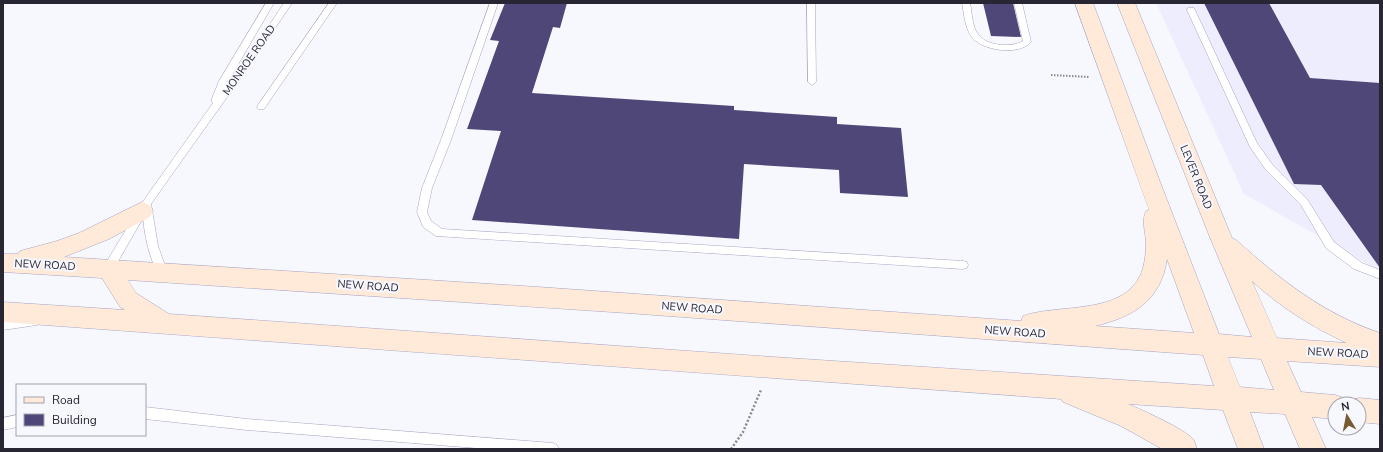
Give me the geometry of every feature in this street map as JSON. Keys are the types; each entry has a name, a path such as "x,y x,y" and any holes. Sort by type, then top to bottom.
{"main road":[{"path":"1084,3 1151,187 1213,346 1251,449"},
{"name":"LEVER ROAD","path":"1126,3 1222,240 1313,449"},
{"path":"973,329 1081,318 1110,311 1124,305 1140,295 1148,282 1154,267 1158,249 1151,187"},
{"path":"4,263 49,253 81,243 112,229 144,207"},
{"path":"1222,240 1269,284 1293,302 1340,329 1380,344"},
{"name":"NEW ROAD","path":"4,263 162,271 717,309 1213,346 1380,356"},
{"path":"108,269 128,300 163,322"},
{"path":"3,312 163,322 773,368 1327,406"},
{"path":"1051,386 1140,422 1170,439 1184,449"},
{"path":"1367,411 1380,412"}],"lane":[{"name":"MONROE ROAD","path":"208,116 223,81 270,3"},
{"name":"MONROE ROAD","path":"108,269 144,207 208,116 255,53 288,3"},
{"path":"262,107 333,3"},
{"path":"494,3 446,140 427,188 422,212 427,224 440,233 963,265"},
{"path":"812,3 812,82"},
{"path":"966,3 972,29 976,37 988,44 1002,48 1020,47 1027,42 1018,3"},
{"path":"1191,10 1256,149 1269,167 1304,202 1330,245 1358,266 1380,275"},
{"path":"144,207 153,253 162,271"},
{"path":"3,325 87,317"},
{"path":"146,412 302,429 486,442 553,449"},
{"path":"3,424 16,421"}],"path":[{"path":"1051,75 1110,77"},
{"path":"731,449 743,432 756,398 773,368"}],"shaded area":[{"path":"1156,3 1380,3 1380,271 1244,194"}],"building":[{"path":"505,3 567,3 560,28 553,27 532,93 734,106 734,110 837,117 837,124 901,128 908,197 840,193 839,170 744,164 739,239 472,220 501,131 467,129 499,41 490,40"},
{"path":"983,3 1013,3 1021,37 991,36"},
{"path":"1204,3 1269,3 1310,78 1380,83 1380,268 1321,185 1294,184"}]}
